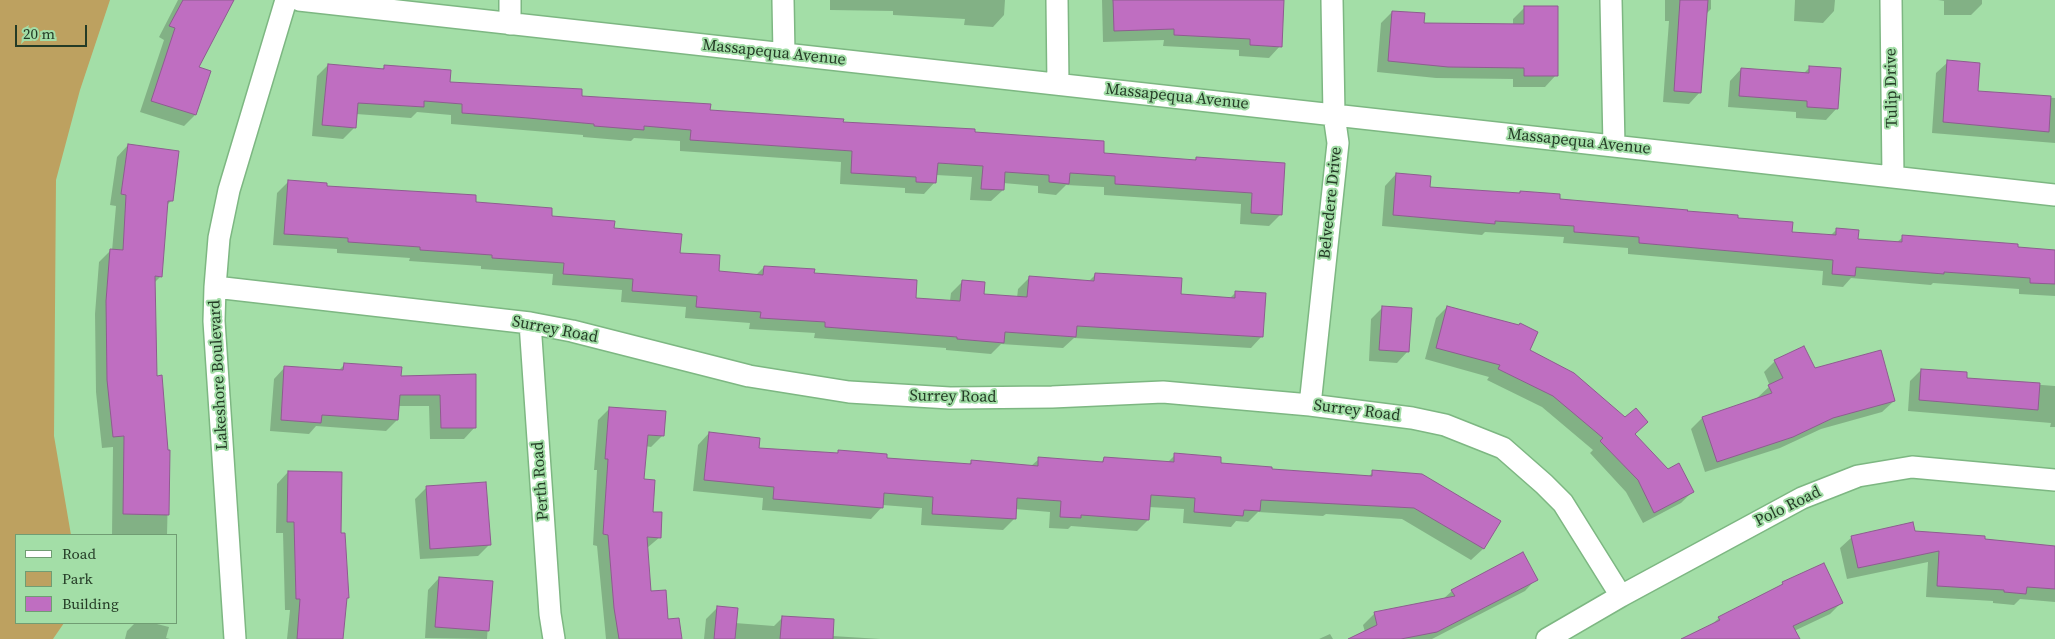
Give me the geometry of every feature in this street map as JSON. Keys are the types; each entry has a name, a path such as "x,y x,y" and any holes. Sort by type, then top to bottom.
{"street":[{"name":"Lakeshore Boulevard","path":"235,639 214,321 215,287 219,238 228,190 286,0"},
{"name":"Massapequa Avenue","path":"299,0 2055,195"},
{"path":"510,0 510,24"},
{"path":"784,0 784,54"},
{"path":"1057,0 1058,84"},
{"name":"Belvedere Drive","path":"1310,405 1338,143 1334,115 1332,0"},
{"path":"1611,0 1614,146"},
{"name":"Tulip Drive","path":"1891,0 1893,177"},
{"name":"Surrey Road","path":"215,287 530,324 572,331 749,376 849,392 959,398 1052,397 1163,392 1310,405 1412,418 1445,425 1503,448 1526,466 1563,503 1621,596"},
{"name":"Perth Road","path":"530,324 550,614 554,639"},
{"name":"Polo Road","path":"1547,639 1621,596 1802,498 1858,476 1912,467 2055,480"}],"green space":[{"path":"0,0 110,0 80,90 56,180 54,436 71,534 15,534 15,624 63,624 53,639 0,639"}],"building":[{"path":"183,0 234,0 199,67 211,71 196,115 151,101 175,28 169,26"},
{"path":"1113,0 1284,0 1282,47 1250,45 1250,39 1174,35 1174,29 1114,31"},
{"path":"1680,0 1708,0 1701,93 1674,91"},
{"path":"1524,6 1558,6 1558,76 1524,76 1524,68 1448,67 1388,61 1392,11 1425,13 1424,23 1524,24"},
{"path":"1947,60 1980,63 1978,91 2051,96 2049,132 1943,122"},
{"path":"328,64 384,69 384,65 451,70 450,82 582,89 582,96 711,104 710,110 844,119 843,122 975,129 975,132 1104,141 1104,153 1196,160 1196,157 1285,163 1282,215 1251,213 1252,193 1115,184 1115,176 1070,173 1069,184 1049,182 1049,175 1005,172 1004,190 981,189 983,166 938,163 936,183 916,182 916,177 851,173 852,151 690,140 691,130 644,126 644,130 462,113 462,104 424,101 424,107 358,103 356,128 322,125"},
{"path":"1809,66 1841,68 1838,109 1807,107 1807,101 1739,96 1741,68 1809,73"},
{"path":"128,144 179,151 173,201 168,201 162,277 155,276 157,376 162,375 168,450 170,450 169,515 123,514 124,436 113,437 107,380 106,301 110,249 123,250 126,195 121,194"},
{"path":"1396,173 1431,176 1430,187 1560,194 1560,199 1688,210 1738,215 1738,218 1793,222 1792,232 1836,235 1836,228 1859,230 1858,239 1902,242 1902,235 2018,244 2018,247 2055,250 2055,284 2030,283 2030,278 1856,267 1855,276 1832,274 1833,260 1639,243 1639,237 1574,232 1574,226 1495,221 1495,224 1393,215"},
{"path":"288,180 327,183 327,186 476,195 476,202 552,208 552,216 615,221 614,228 682,234 680,253 720,255 719,271 763,275 764,266 815,269 814,273 917,280 916,298 960,301 962,280 985,282 984,294 1027,297 1029,276 1094,281 1095,273 1182,278 1181,294 1235,298 1235,291 1266,293 1263,337 1077,326 1076,337 1005,332 1004,343 957,339 957,337 825,327 825,322 760,318 761,312 696,307 697,296 632,291 633,279 563,274 564,263 420,250 420,247 348,242 348,238 284,234"},
{"path":"1382,306 1412,308 1409,352 1379,350"},
{"path":"1447,306 1519,325 1520,323 1538,332 1530,350 1574,373 1625,417 1636,408 1648,422 1635,434 1668,469 1679,463 1694,492 1654,513 1638,480 1600,441 1603,438 1553,396 1498,369 1500,365 1436,348"},
{"path":"1804,346 1815,368 1881,350 1895,401 1833,418 1793,437 1717,462 1702,417 1772,393 1768,385 1783,378 1774,360"},
{"path":"344,363 402,367 401,376 476,374 476,428 441,428 440,395 400,395 398,420 322,415 321,423 281,420 284,366 343,370"},
{"path":"1921,369 1967,372 1967,378 2040,383 2038,410 1919,400"},
{"path":"609,407 666,411 664,436 648,435 644,479 655,480 653,512 662,512 661,538 647,537 651,591 666,590 668,619 679,618 682,639 619,639 614,608 608,535 603,534 608,459 605,459"},
{"path":"709,432 760,438 759,448 838,453 838,450 887,454 887,458 971,464 971,460 1038,466 1038,457 1103,462 1104,457 1174,462 1174,453 1221,457 1221,463 1272,467 1272,469 1372,476 1372,470 1422,474 1501,521 1484,549 1414,508 1261,500 1260,511 1244,510 1243,516 1194,512 1195,498 1151,495 1149,520 1081,515 1081,518 1060,517 1061,501 1017,498 1016,519 932,514 933,497 884,493 883,508 773,499 774,487 704,480"},
{"path":"288,471 342,472 341,533 345,533 349,598 347,598 343,639 297,639 300,599 296,599 294,522 287,522"},
{"path":"486,482 491,545 430,549 426,486"},
{"path":"1913,522 1915,531 1985,536 1985,539 2055,546 2055,589 2027,587 2026,594 2004,592 2004,590 1937,586 1939,551 1858,568 1851,536"},
{"path":"1523,552 1538,580 1437,632 1401,639 1348,639 1377,625 1374,612 1455,596 1451,590"},
{"path":"1824,563 1843,603 1793,626 1800,639 1681,639 1720,620 1718,617 1783,584 1782,582"},
{"path":"439,577 493,581 489,631 435,627"},
{"path":"717,606 738,608 735,639 714,639"},
{"path":"782,616 834,619 833,639 780,639"}]}
